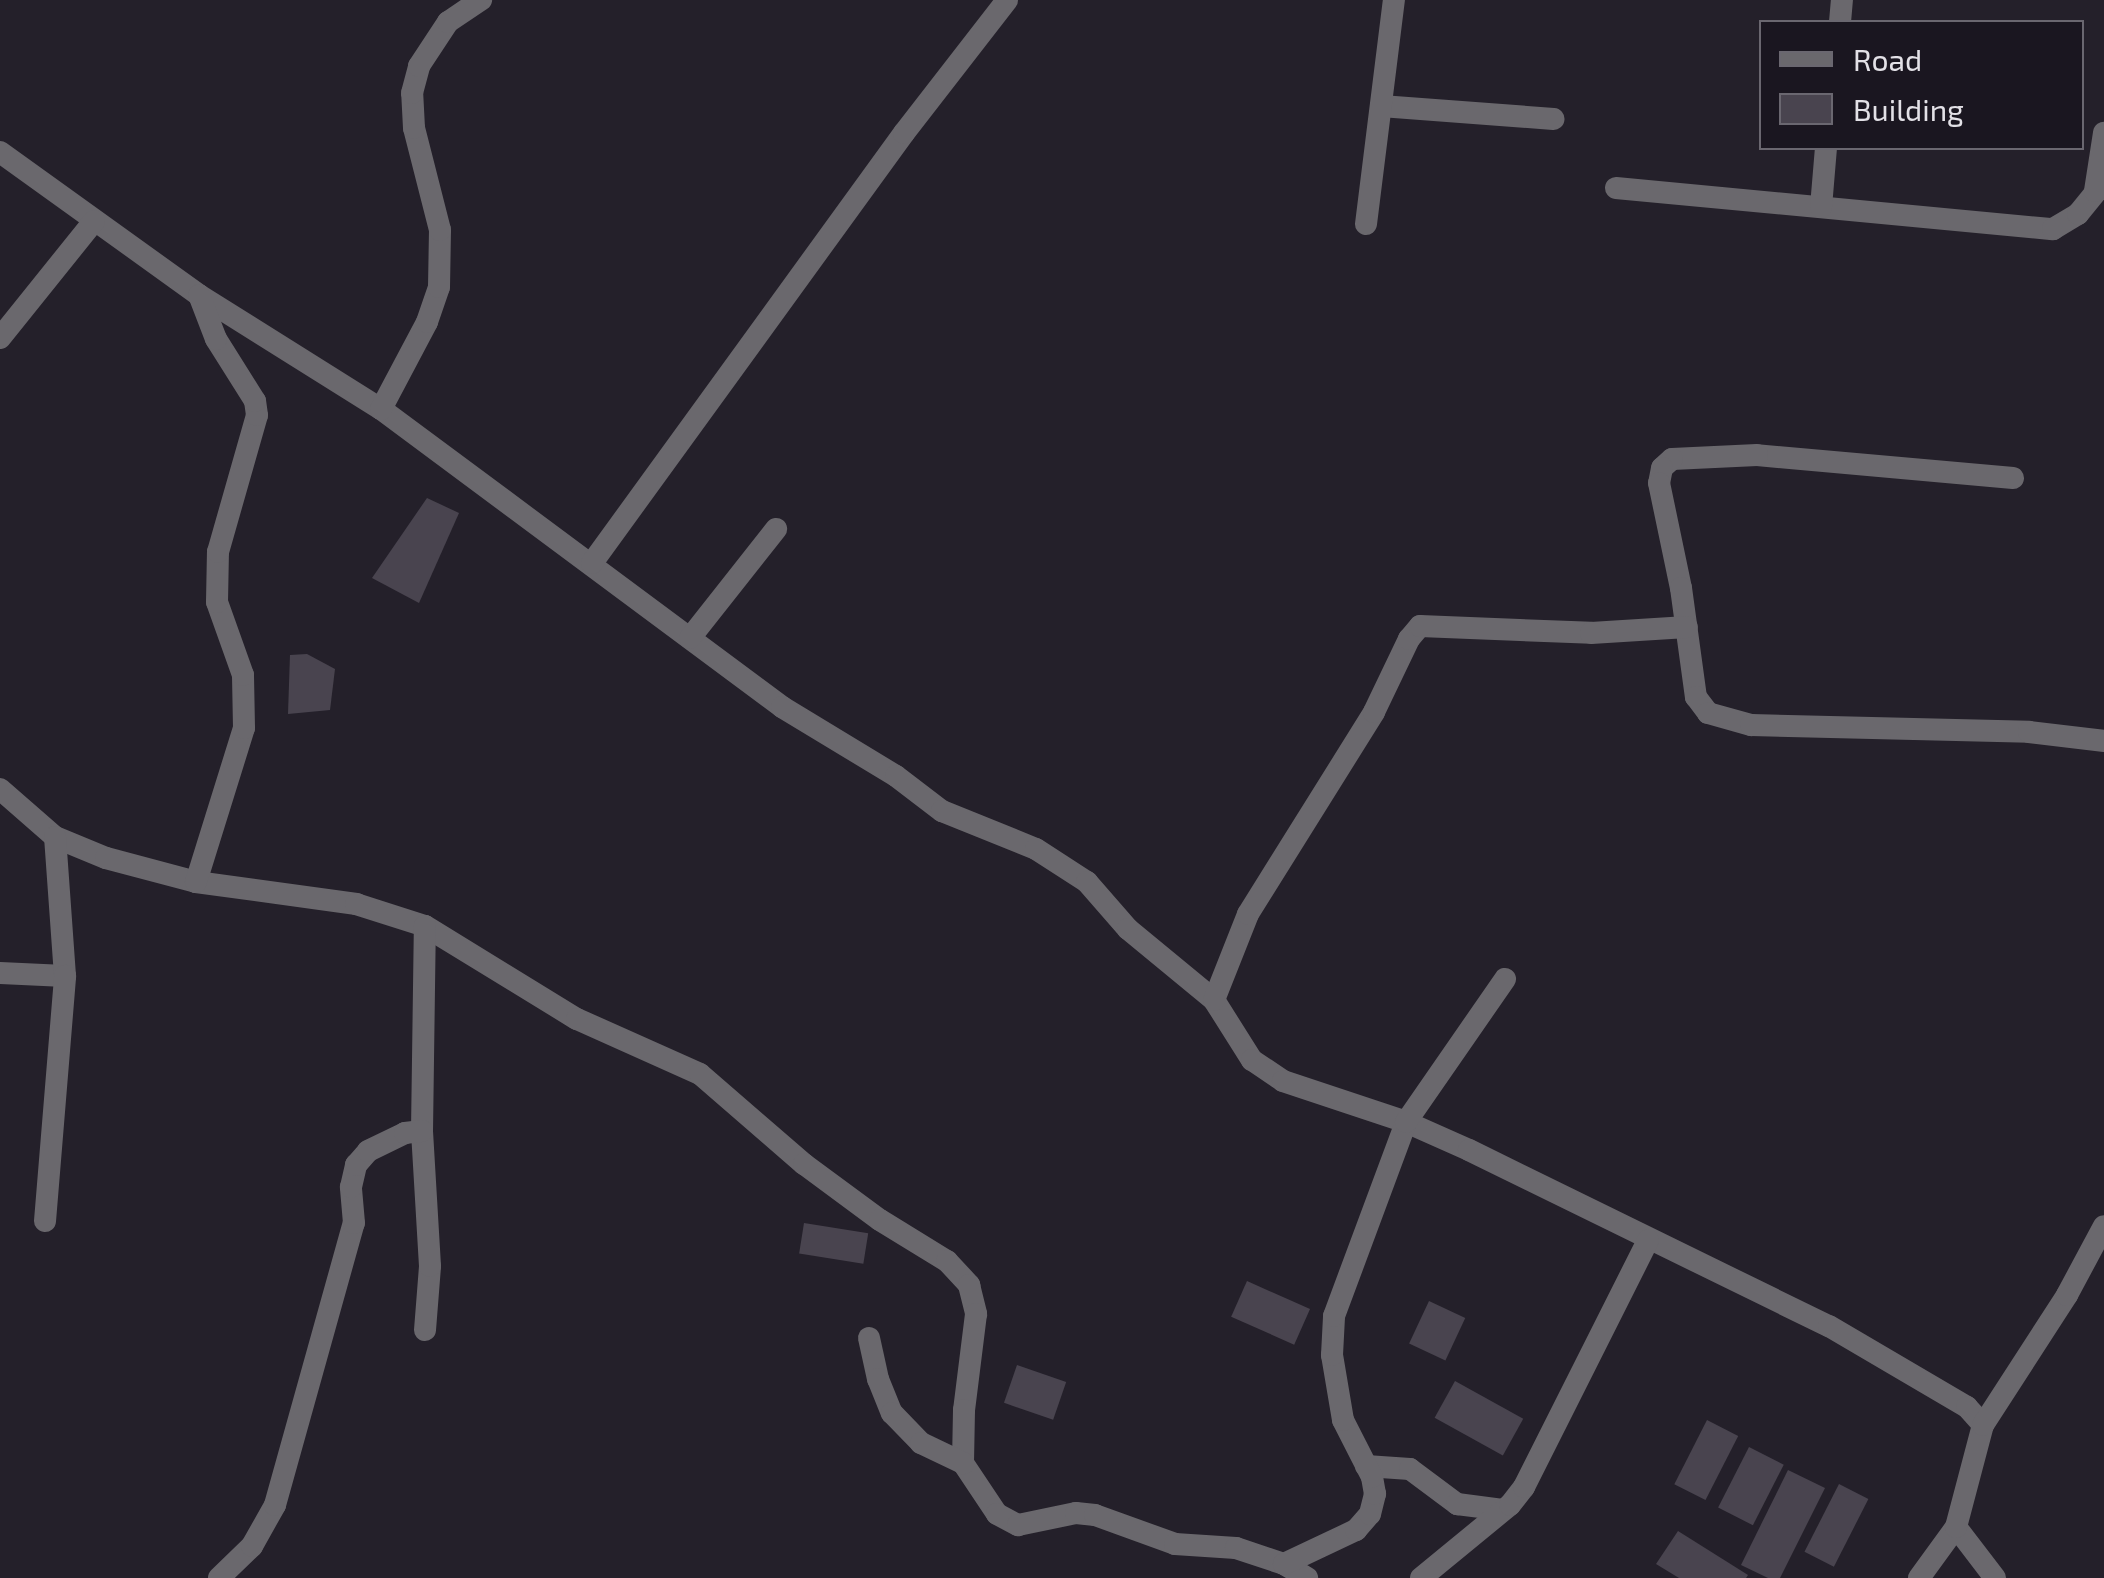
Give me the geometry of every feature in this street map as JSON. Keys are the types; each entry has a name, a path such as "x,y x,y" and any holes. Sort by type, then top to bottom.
{"street":[{"path":"381,409 427,322 439,287 440,230 414,128 412,93 431,42 448,22 481,0"},
{"path":"592,562 882,162 1007,0"},
{"path":"1366,224 1394,0"},
{"path":"1381,106 1554,119"},
{"path":"1616,188 2052,230 2078,214 2099,187 2104,133"},
{"path":"1821,207 1826,150"},
{"path":"0,152 199,294 381,409 592,562 782,707 896,776 942,811 1036,850 1087,882 1128,929 1214,1000 1252,1060 1283,1081 1406,1122 1648,1240 1896,1363 1967,1406 1983,1424"},
{"path":"0,338 94,221"},
{"path":"196,882 244,728 243,675 217,602 218,552 258,414 255,401 216,338 199,294"},
{"path":"2013,478 1757,455 1672,459 1662,468 1659,483 1688,627 1696,697 1708,713 1752,724 2029,732 2104,741"},
{"path":"690,638 776,529"},
{"path":"1214,1000 1248,914 1374,712 1409,639 1420,626 1591,633 1688,627"},
{"path":"0,789 55,836 106,858 196,882 356,904 425,926 577,1019 700,1074 804,1164 880,1220 946,1261 969,1285 976,1314 964,1410 964,1463 990,1506 1018,1525 1076,1514 1095,1515 1175,1544 1236,1548 1284,1564 1307,1578"},
{"path":"46,1222 65,976 55,836"},
{"path":"425,926 422,1131 430,1266 425,1330"},
{"path":"0,972 65,976"},
{"path":"1284,1564 1356,1530 1370,1514 1375,1494 1366,1466 1342,1420 1332,1355 1334,1316 1406,1122 1504,980"},
{"path":"220,1578 252,1546 274,1505 354,1223 351,1187 356,1164 368,1151 405,1133 422,1131"},
{"path":"1919,1578 1956,1527 1983,1424 2067,1295 2104,1226"},
{"path":"1421,1578 1504,1510 1534,1470 1648,1240"},
{"path":"868,1338 892,1413 921,1443 964,1463"},
{"path":"1366,1466 1410,1469 1457,1504 1504,1510"},
{"path":"1956,1527 1994,1578"}],"building":[{"path":"427,498 459,513 419,603 372,578"},
{"path":"307,654 335,669 330,710 288,714 290,655"},
{"path":"804,1223 868,1233 863,1264 799,1254"},
{"path":"1247,1281 1310,1309 1294,1345 1231,1317"},
{"path":"1429,1301 1465,1318 1445,1361 1409,1344"},
{"path":"1017,1365 1066,1382 1053,1420 1004,1403"},
{"path":"1455,1381 1523,1419 1503,1456 1435,1418"},
{"path":"1707,1420 1738,1436 1705,1500 1674,1484"},
{"path":"1749,1447 1784,1465 1753,1525 1718,1508"},
{"path":"1788,1470 1825,1488 1780,1578 1768,1578 1741,1565"},
{"path":"1839,1484 1868,1499 1834,1567 1804,1552"},
{"path":"1678,1531 1748,1575 1679,1578 1656,1564"}]}
